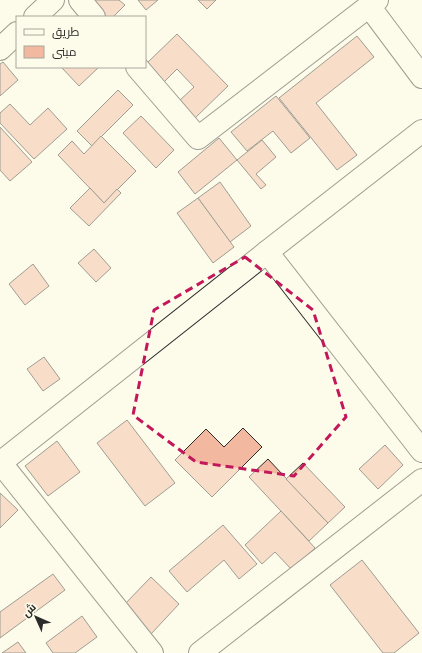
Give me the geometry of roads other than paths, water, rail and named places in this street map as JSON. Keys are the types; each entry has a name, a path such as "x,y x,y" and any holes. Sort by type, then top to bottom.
{"street":[{"path":"36,16 53,0"},
{"path":"80,0 93,16"},
{"path":"138,68 198,138 373,3 422,77"},
{"path":"0,49 16,34"},
{"path":"152,653 0,462 422,131"},
{"path":"267,252 422,451"},
{"path":"200,653 422,480"}]}
